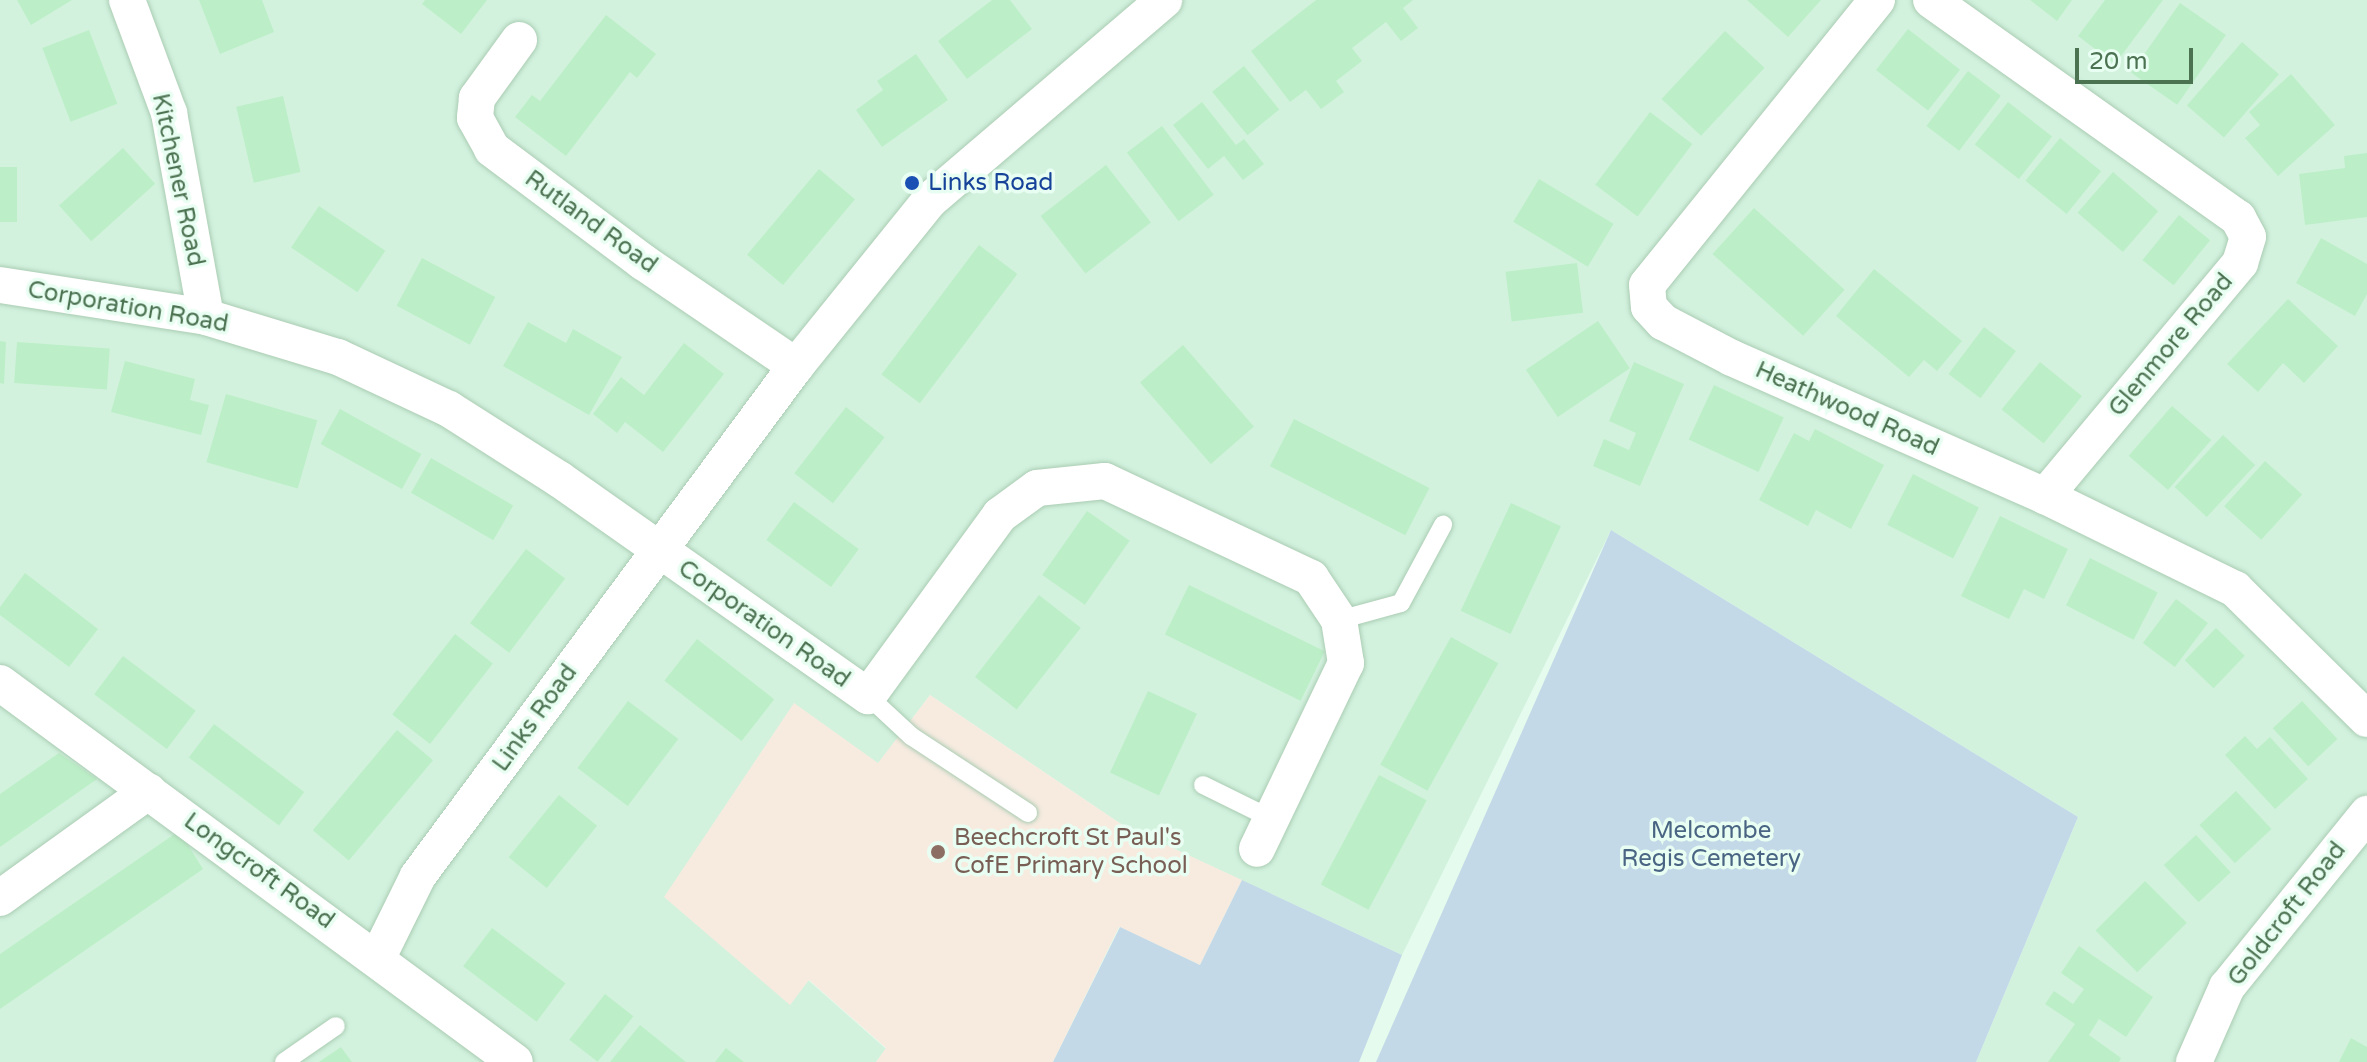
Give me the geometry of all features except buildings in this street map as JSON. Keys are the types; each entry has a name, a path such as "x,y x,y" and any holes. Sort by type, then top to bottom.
{"street":[{"name":"Kitchener Road","path":"127,0 169,113 206,317"},
{"name":"Links Road","path":"378,957 418,876 796,366 930,200 1133,13 1164,0"},
{"name":"Heathwood Road","path":"1877,0 1647,285 1649,307 1663,322 1732,358 2045,496 2235,589 2367,719"},
{"name":"Glenmore Road","path":"1931,0 2238,218 2248,237 2240,263 2045,496"},
{"name":"Rutland Road","path":"519,40 477,98 475,118 492,149 643,262 796,366"},
{"name":"Corporation Road","path":"0,285 206,317 338,357 449,409 868,696 1000,515 1037,488 1070,481 1105,481 1311,578 1339,620 1346,663 1264,834"},
{"name":"Longcroft Road","path":"0,683 378,957 515,1062"},
{"path":"0,898 149,791"},
{"name":"Goldcroft Road","path":"2194,1062 2227,987 2367,814"}],"lane":[{"path":"1339,620 1401,603 1443,525"},
{"path":"868,696 911,736 1028,813"},
{"path":"1203,785 1264,834"},
{"path":"284,1062 336,1026"}],"shaded area":[{"path":"0,0 2367,0 2367,1062 1976,1062 2078,817 1611,530 1402,955 1121,824 930,695 879,763 790,1005 808,980 886,1049 876,1062 0,1062"},
{"name":"Beechcroft St Paul's CofE Primary School","path":"930,695 1121,824 1242,880 1200,965 1119,927 1053,1062 876,1062 886,1048 809,980 790,1005 664,897 794,703 878,763"}],"green space":[{"name":"Melcombe Regis Cemetery","path":"1611,530 2078,817 1976,1062 1376,1062"},
{"path":"1242,880 1402,955 1359,1062 1053,1062 1120,927 1200,965"}],"place":[{"name":"Links Road","path":"912,183"},
{"name":"Beechcroft St Paul's CofE Primary School","path":"938,852"}]}
